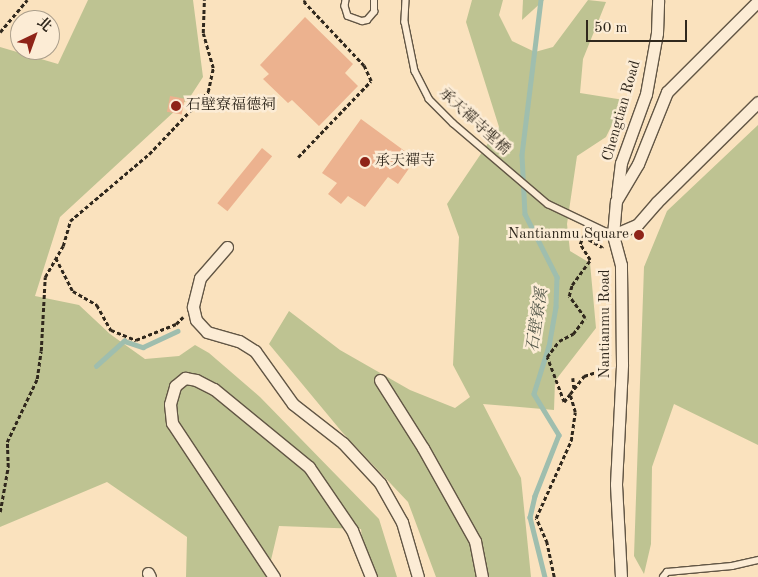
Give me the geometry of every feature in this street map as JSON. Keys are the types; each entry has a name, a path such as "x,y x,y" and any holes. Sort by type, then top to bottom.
{"street":[{"name":"Chengtian Road","path":"616,201 621,163 646,94 657,33 658,0"},
{"name":"Nantianmu Road","path":"621,577 616,484 622,364 621,265 613,235 616,201 638,164 667,92 758,1"},
{"path":"613,235 637,225 657,202 758,102"},
{"path":"227,247 200,278 193,307 196,320 207,332 239,341 255,351 294,404 343,443 380,483 402,522 418,577"},
{"path":"274,577 172,423 170,404 175,386 185,378 196,380 214,389 309,467 352,530 370,577"},
{"path":"380,380 423,448 475,541 482,577"}],"lane":[{"path":"346,0 344,6 348,16 362,21 371,17 374,12 374,0"},
{"name":"承天禪寺聖橋","path":"406,0 405,22 415,71 429,99 453,123 548,204 586,224 613,235"},
{"path":"663,577 667,572 732,566 758,560"}],"path":[{"path":"0,32 27,0"},
{"path":"0,512 8,467 7,442 37,379 41,351 45,277 63,246 70,221 148,154 208,92 213,68 203,33 204,0"},
{"path":"298,157 371,81 364,66 304,2 305,0"},
{"path":"613,235 602,247 583,236 580,244 590,260 572,286 569,296 585,318 573,334 559,341 547,357 564,402 584,376 622,364"},
{"path":"56,258 73,291 96,305 111,330 136,340 176,324 193,307"},
{"path":"573,378 574,388"},
{"path":"554,577 547,543 536,518 571,441 574,412 570,394"}],"green space":[{"path":"88,0 193,0 203,77 190,97 60,217 35,296 79,305 110,334 145,359 179,356 195,345 209,353 260,397 379,519 397,577 366,577 361,529 279,526 267,577 186,577 187,537 107,482 0,527 0,47 10,50 10,60 44,60 58,64"},
{"path":"472,0 503,0 499,15 512,41 535,52 553,47 588,0 606,2 583,59 580,93 624,100 606,137 577,156 567,224 570,251 590,263 596,328 555,381 554,410 483,404 521,478 531,577 436,577 408,502 342,432 269,344 289,311 340,350 410,390 455,408 470,397 453,365 459,237 447,204 499,127 466,22"},
{"path":"523,0 544,0 522,20"},
{"path":"758,125 758,445 674,404 652,467 651,544 644,574 634,556 644,267 667,211"}],"building":[{"path":"305,17 353,64 345,73 358,86 319,126 292,100 288,103 263,79 269,74 260,65"},
{"name":"石壁寮福德祠","path":"170,96 185,99 182,115 167,112"},
{"path":"361,119 406,152 401,160 410,167 398,184 388,177 365,207 348,196 341,204 328,194 337,183 322,173"},
{"path":"262,148 272,156 227,211 217,203"}],"waterway":[{"name":"石壁寮溪","path":"541,0 522,155 525,214 557,277 556,307 549,346 534,394 559,435 535,496 530,517 545,577"},
{"path":"96,366 124,341 143,347 177,331"}],"place":[{"name":"石壁寮福德祠","path":"176,106"},
{"name":"承天禪寺","path":"365,162"},
{"name":"Nantianmu Square","path":"639,235"}]}
